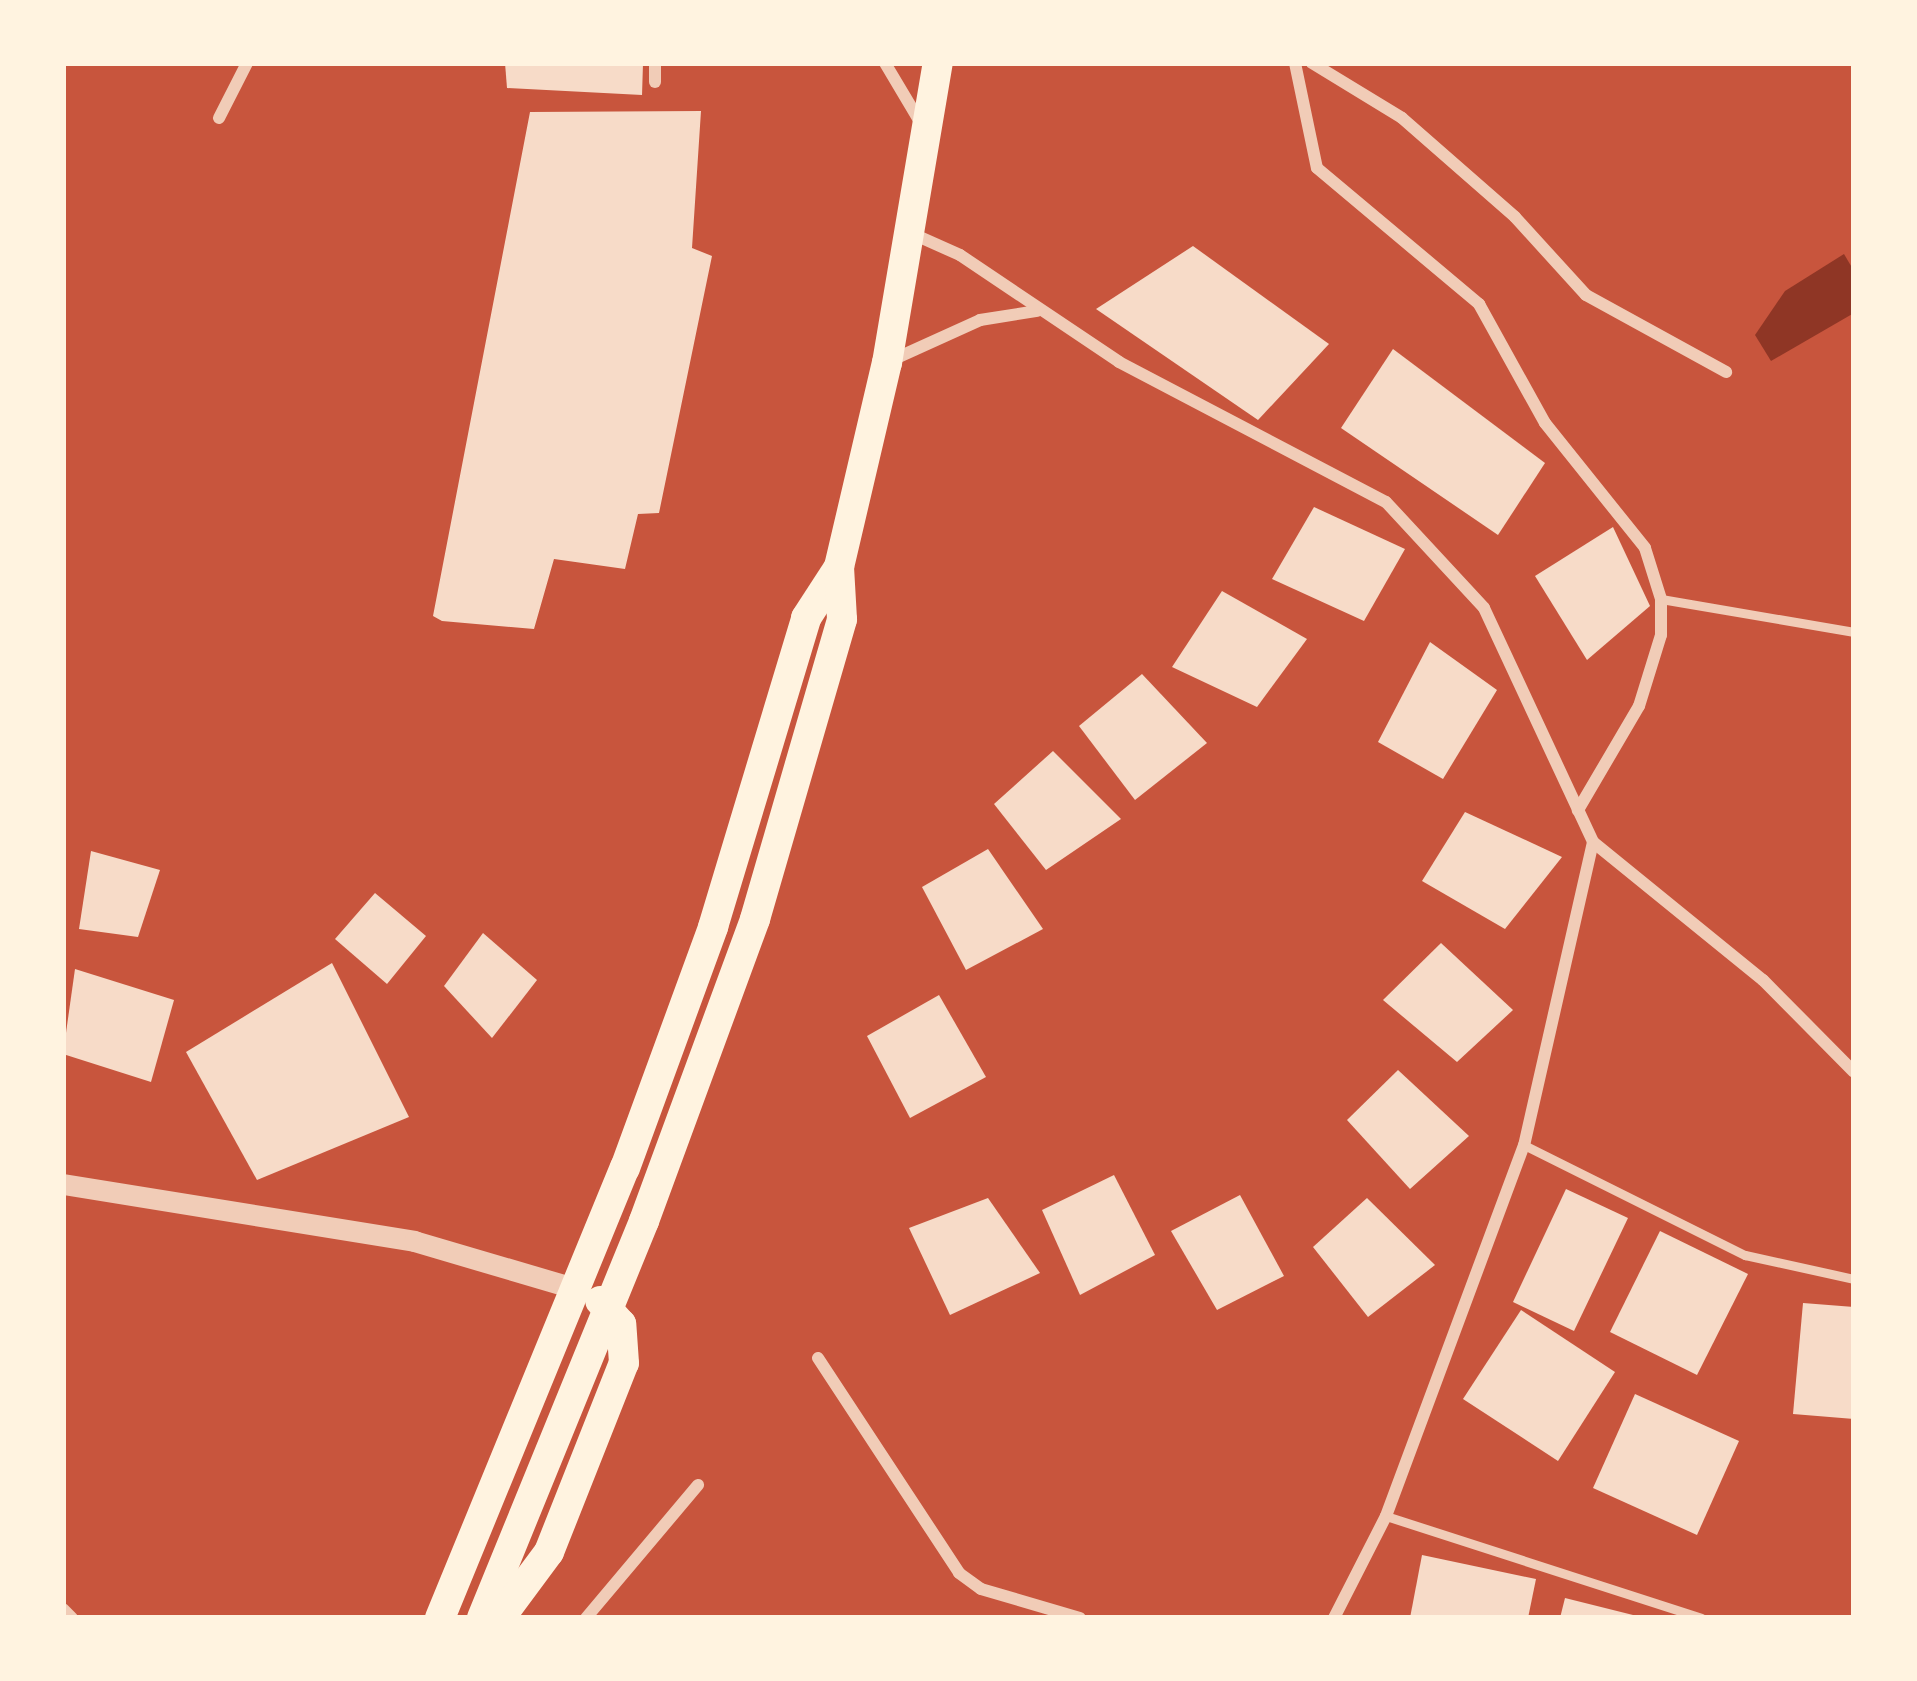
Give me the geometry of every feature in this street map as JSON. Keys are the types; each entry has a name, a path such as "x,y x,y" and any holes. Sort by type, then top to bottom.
{"main road":[{"path":"482,1618 609,1307 755,919 842,620 839,568 887,363 938,63"},
{"path":"440,1618 713,927 806,618 839,568"},
{"path":"500,1618 549,1552 616,1386 625,1336 609,1307 574,1288"}],"street":[{"path":"219,118 247,63"},
{"path":"655,63 655,82"},
{"path":"885,63 929,137"},
{"path":"1295,63 1317,168 1478,304 1545,423 1646,548 1661,598 1661,635 1639,706 1578,810"},
{"path":"1312,63 1402,118 1515,217 1586,295 1726,372"},
{"path":"912,233 960,255 1037,311 1385,502 1484,608 1593,842 1762,980 1854,1072"},
{"path":"887,363 980,320 1037,311"},
{"path":"1334,1618 1386,1516 1524,1145 1593,842"},
{"path":"63,1184 414,1241 574,1288"},
{"path":"818,1358 959,1573 981,1589 1080,1618"},
{"path":"586,1618 698,1485"},
{"path":"63,1609 72,1618"}],"lane":[{"path":"1661,598 1854,632"},
{"path":"1524,1145 1745,1255 1854,1279"},
{"path":"1386,1516 1701,1618"}],"shaded area":[{"path":"1844,254 1854,271 1854,313 1771,361 1755,335 1785,291"}],"building":[{"path":"505,63 643,63 642,95 507,88"},
{"path":"701,111 692,248 712,256 659,513 638,514 625,569 554,559 534,629 442,621 433,616 530,112"},
{"path":"1193,246 1329,344 1258,420 1096,309"},
{"path":"1393,349 1545,463 1498,535 1341,428"},
{"path":"1314,507 1405,549 1364,621 1272,579"},
{"path":"1613,527 1650,606 1587,660 1535,576"},
{"path":"1222,591 1307,639 1257,707 1172,667"},
{"path":"1430,642 1497,690 1443,779 1378,742"},
{"path":"1142,674 1207,743 1135,800 1079,726"},
{"path":"1053,751 1121,819 1046,870 994,804"},
{"path":"1465,812 1562,857 1505,929 1422,881"},
{"path":"988,849 1043,929 966,970 922,887"},
{"path":"91,851 160,870 138,937 79,929"},
{"path":"375,893 426,936 387,984 335,939"},
{"path":"483,933 537,980 492,1038 444,986"},
{"path":"1441,943 1513,1010 1457,1062 1383,1000"},
{"path":"332,963 409,1117 257,1180 186,1052"},
{"path":"75,969 174,1000 151,1082 63,1054"},
{"path":"939,995 986,1077 910,1118 867,1036"},
{"path":"1398,1070 1469,1136 1410,1189 1347,1120"},
{"path":"1114,1175 1155,1255 1080,1295 1042,1210"},
{"path":"1566,1189 1628,1218 1574,1331 1513,1302"},
{"path":"1240,1195 1284,1276 1217,1310 1171,1231"},
{"path":"988,1198 1040,1273 950,1315 909,1228"},
{"path":"1367,1198 1435,1265 1368,1317 1313,1247"},
{"path":"1660,1231 1748,1274 1697,1375 1610,1332"},
{"path":"1803,1303 1854,1307 1854,1419 1793,1414"},
{"path":"1521,1310 1615,1372 1558,1461 1463,1399"},
{"path":"1635,1394 1739,1441 1697,1535 1593,1488"},
{"path":"1422,1555 1536,1579 1528,1618 1410,1618"},
{"path":"1565,1598 1637,1616 1637,1618 1560,1618"}]}
